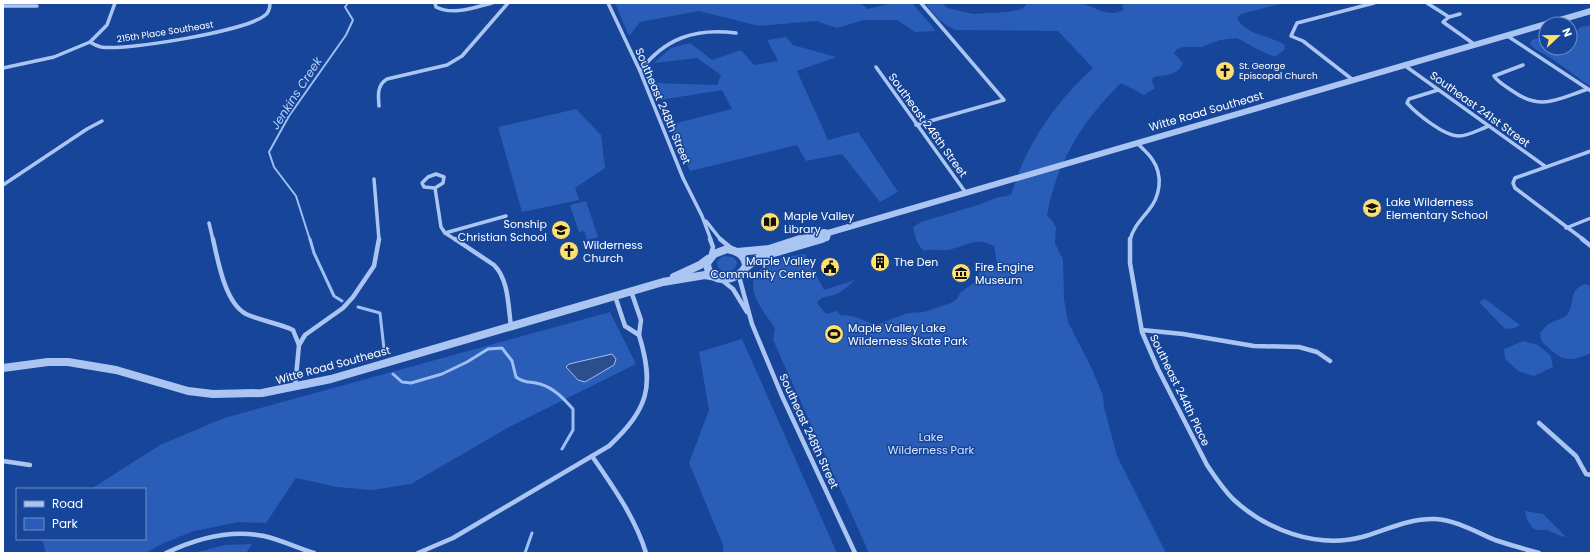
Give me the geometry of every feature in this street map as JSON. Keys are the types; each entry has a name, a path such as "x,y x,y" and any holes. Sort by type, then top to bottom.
{"street":[{"path":"3,68 54,57 90,42 108,24 115,3"},
{"name":"215th Place Southeast","path":"90,42 99,47 126,47 197,36 238,26 262,18 269,12 270,3"},
{"path":"436,3 436,8 440,11 492,3"},
{"path":"379,106 378,88 382,81 447,65 455,61 462,56 508,3"},
{"name":"Southeast 248th Street","path":"608,3 640,71 683,178 702,216 713,247 708,259"},
{"path":"916,126 1004,100 921,3"},
{"path":"1353,80 1303,41 1291,36 1296,23 1374,3"},
{"path":"1427,3 1448,17"},
{"path":"3,6 37,6"},
{"name":"Witte Road Southeast","path":"736,251 758,251 824,232 828,233 1591,11"},
{"path":"1460,14 1448,17 1443,22 1474,44"},
{"path":"640,71 654,54 665,45 677,40 714,31 736,33"},
{"path":"1505,35 1590,90"},
{"name":"Southeast 241st Street","path":"1404,65 1546,167"},
{"path":"1523,65 1494,76 1501,83 1532,102 1539,104 1545,103 1590,90"},
{"name":"Southeast 246th Street","path":"876,67 916,126 966,193"},
{"path":"1438,90 1409,99 1407,101 1409,106 1442,130 1452,135 1465,135 1489,126"},
{"path":"3,185 81,132 102,121"},
{"name":"Southeast 244th Place","path":"1137,143 1153,160 1159,181 1159,192 1155,202 1132,230 1128,252 1142,330 1149,350 1182,417 1217,482 1239,506 1255,518 1281,530 1315,540 1351,539 1419,520 1435,519 1448,521 1506,544 1539,553"},
{"path":"1591,151 1515,178 1513,183 1515,188 1591,246"},
{"path":"432,174 442,175 445,179 443,183 435,188 424,187 422,183 423,180 432,174"},
{"path":"299,345 310,330 344,308 374,266 379,240 374,179"},
{"path":"435,188 441,227 445,232 494,265 499,270 505,285 511,326"},
{"path":"445,232 506,216"},
{"name":"Southeast 248th Street","path":"702,216 719,239 736,251"},
{"path":"1566,228 1591,218"},
{"path":"209,223 216,257 232,298 239,310 293,330 299,345 295,388"},
{"name":"Witte Road Southeast","path":"745,269 760,257 827,238 828,233"},
{"path":"722,250 736,251 745,259 745,269 736,277 730,279 717,278 706,268 708,259 714,253 722,250"},
{"name":"Witte Road Southeast","path":"663,282 700,265 708,259"},
{"name":"Southeast 248th Street","path":"745,269 740,280 749,315 782,396 855,553"},
{"name":"Witte Road Southeast","path":"3,368 48,362 93,365 116,370 188,391 213,394 244,395 295,388 331,379 663,282 706,275 717,278"},
{"name":"Southeast 248th Street","path":"717,278 725,282 733,289 749,315"},
{"path":"418,553 452,538 609,446 621,436 639,413 648,386 646,354 639,335 641,320 631,292"},
{"path":"615,296 625,326 639,335"},
{"path":"1142,330 1183,334 1254,346 1299,347 1317,352 1330,361"},
{"path":"1539,423 1576,456 1588,474"},
{"path":"592,456 633,521 643,542 646,553"},
{"path":"3,461 30,464"},
{"path":"166,553 180,545 200,539 239,534 264,536 314,553"}],"green space":[{"path":"615,3 860,3 868,9 892,3 912,3 936,31 915,32 897,20 864,20 837,28 816,21 759,26 699,11 640,22 629,36"},
{"name":"Lake Wilderness Park","path":"925,3 941,3 948,8 973,14 1007,12 1022,9 1026,5 1025,3 1079,3 1101,11 1113,13 1124,9 1121,3 1283,3 1241,14 1237,18 1241,24 1253,32 1285,45 1284,50 1275,57 1237,38 1220,40 1201,47 1184,47 1177,49 1174,53 1183,63 1181,67 1174,73 1153,77 1152,82 1155,88 1144,95 1121,83 1107,97 1083,127 1064,160 1051,197 1047,216 1056,227 1055,243 1063,260 1064,299 1068,322 1092,369 1103,396 1104,407 1117,456 1166,553 869,553 773,340 775,328 757,300 753,285 755,276 760,269 776,260 805,254 824,290 855,280 839,293 822,298 817,303 826,314 837,311 840,315 852,316 876,325 908,313 924,312 951,303 956,300 961,292 978,280 980,267 996,268 997,264 994,246 988,243 973,242 949,250 924,251 915,237 913,227 921,222 996,198 1011,195 1017,176 1043,126 1066,95 1093,68 1058,31 956,30 942,22"},
{"path":"1591,25 1591,87 1547,56 1578,56 1578,30 1580,27"},
{"path":"786,37 793,45 836,57 797,71 828,140 858,132 898,192 880,202 842,154 806,161 797,145 690,171 669,125 732,109 722,90 660,100 654,83 717,85 721,75 697,58 654,63 671,48 690,43 712,60 741,50 754,65 778,61 767,40"},
{"path":"1538,38 1538,51 1530,44 1534,39"},
{"path":"576,109 601,135 605,168 575,188 579,200 522,212 498,127"},
{"path":"586,201 598,237 587,240 584,231 579,232 570,205"},
{"path":"721,257 733,257 737,262 733,270 724,271 718,268 717,262"},
{"path":"1585,284 1591,286 1591,353 1575,358 1564,358 1554,353 1542,342 1540,333 1548,324 1563,318 1568,314 1574,293 1579,287"},
{"path":"1485,299 1520,325 1514,328 1505,329 1479,302"},
{"path":"610,312 636,364 511,426 411,484 372,490 337,487 296,478 266,523 239,522 194,531 164,543 145,553 46,553 42,540 146,540 146,488 93,488 160,445 224,418"},
{"path":"742,339 837,553 723,553 723,545 689,463 709,410 699,352"},
{"path":"1523,341 1538,345 1551,356 1553,367 1534,376 1518,371 1505,359 1504,349"},
{"path":"1525,511 1543,514 1565,536 1563,537 1547,530 1537,530 1533,528 1527,520"},
{"path":"252,544 246,553 194,553 225,545"}],"shaded area":[{"path":"612,354 616,359 614,365 585,382 578,380 566,367 569,364"}],"waterway":[{"name":"Jenkins Creek","path":"310,240 296,196 274,167 269,152 289,116 346,35 353,20 345,7 348,3"},
{"name":"Jenkins Creek","path":"310,239 314,253 334,296 342,301"},
{"name":"Jenkins Creek","path":"358,307 380,313 384,349"},
{"name":"Jenkins Creek","path":"393,374 402,382 411,383 442,374 467,362 488,349 502,348 512,361 516,377 525,382 540,384 550,388 573,409 573,430 562,449"},
{"name":"Jenkins Creek","path":"525,553 532,533"}],"place":[{"name":"St. George Episcopal Church","path":"1225,71"},
{"name":"Lake Wilderness Elementary School","path":"1372,208"},
{"name":"Maple Valley Library","path":"770,222"},
{"name":"Sonship Christian School","path":"561,230"},
{"name":"Wilderness Church","path":"569,251"},
{"name":"The Den","path":"880,262"},
{"name":"Maple Valley Community Center","path":"830,267"},
{"name":"Fire Engine Museum","path":"961,273"},
{"name":"Maple Valley Lake Wilderness Skate Park","path":"834,334"}]}
